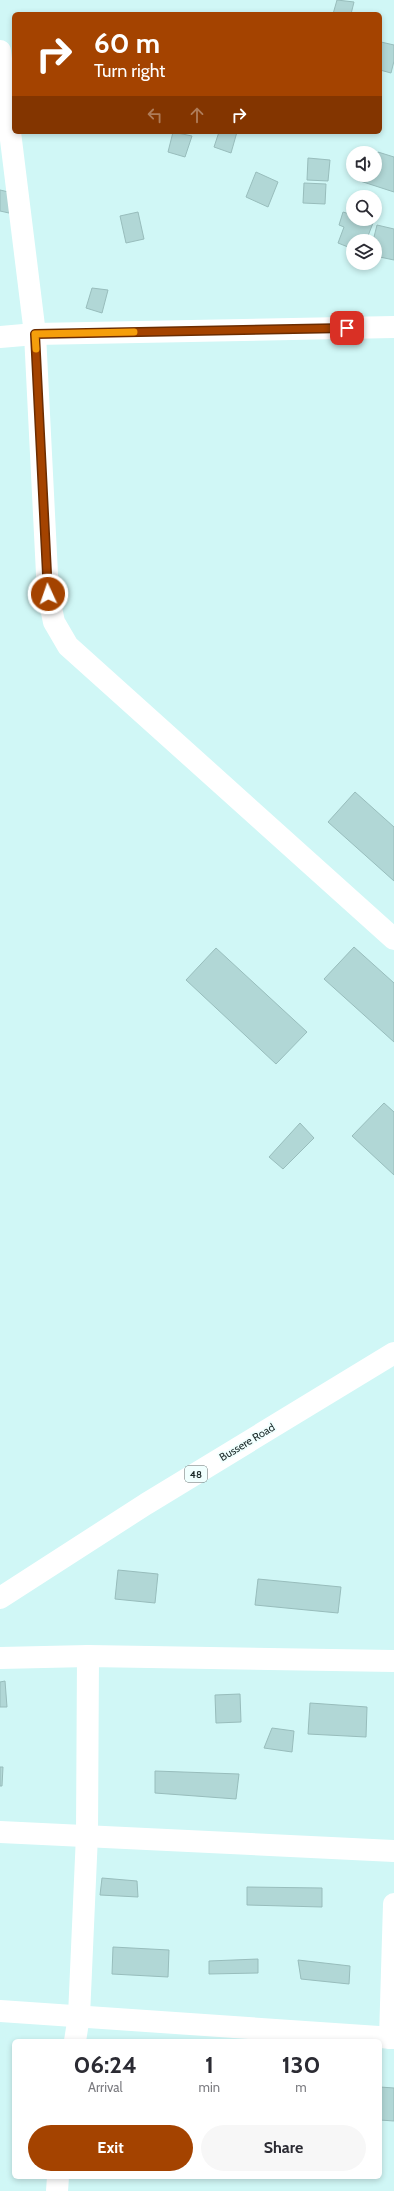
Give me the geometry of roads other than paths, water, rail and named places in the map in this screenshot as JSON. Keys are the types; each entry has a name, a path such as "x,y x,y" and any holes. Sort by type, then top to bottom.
{"street":[{"path":"0,51 4,115 35,334 48,594 54,622 68,646 394,939"},
{"path":"0,337 35,334 394,327"},
{"name":"Bussere Road","path":"0,1598 146,1504 394,1353"},
{"path":"75,2039 78,2016 87,1835 88,1656"},
{"path":"0,1658 88,1656 394,1661"},
{"path":"0,1832 394,1851"},
{"path":"0,2011 392,2038 394,1904"},
{"path":"56,2191 58,2179"}]}
